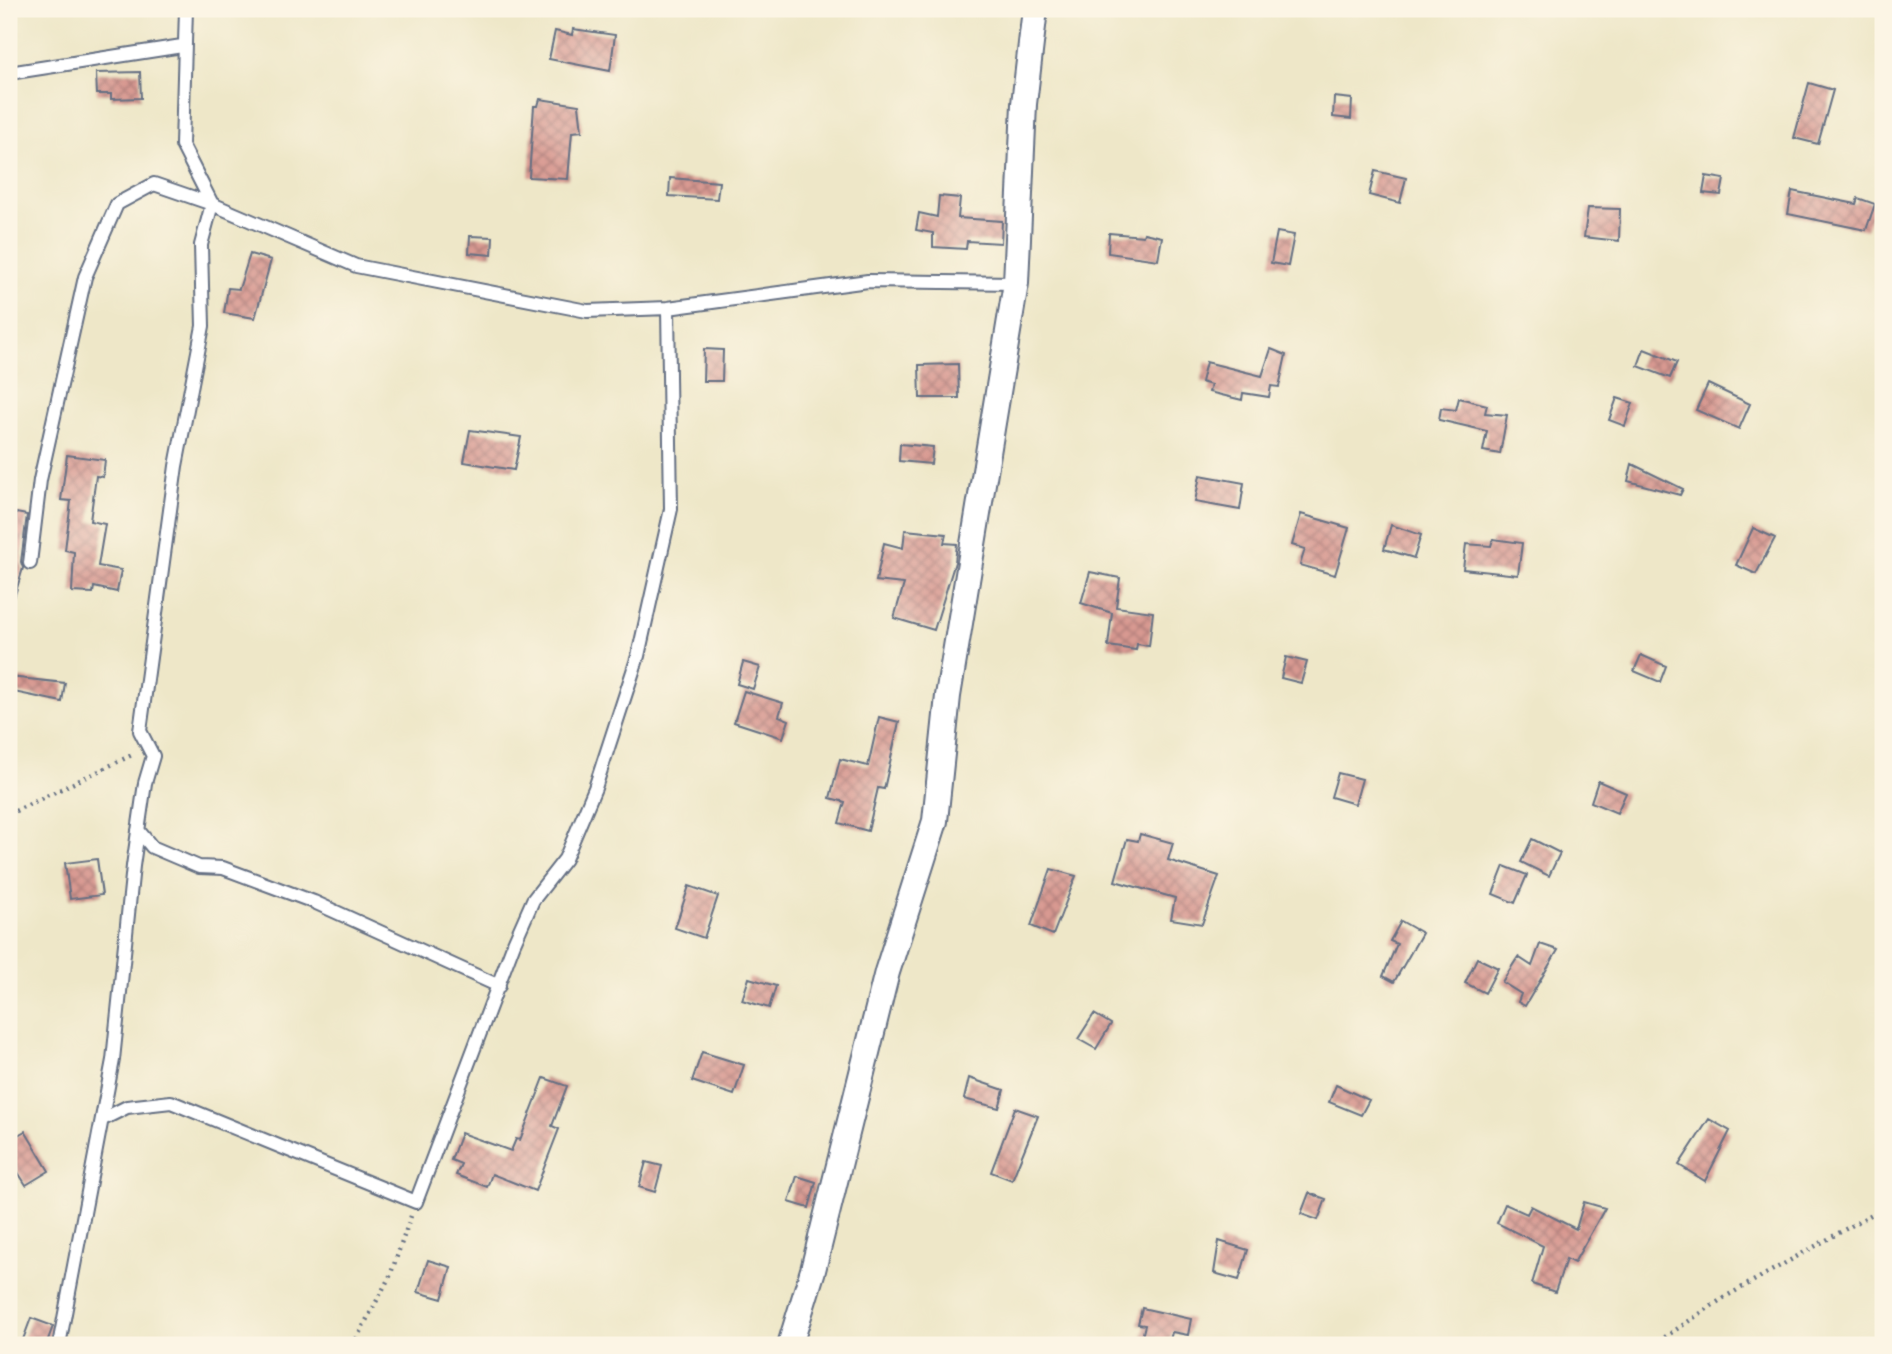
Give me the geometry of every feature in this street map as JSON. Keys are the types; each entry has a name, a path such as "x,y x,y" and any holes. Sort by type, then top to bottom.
{"street":[{"path":"790,1345 817,1256 887,972 935,821 948,696 1016,283 1024,104 1035,9"}],"lane":[{"path":"59,1345 113,1060 138,830 145,783 153,756 140,731 145,685 176,467 203,326 201,245 212,204 182,145 186,9"},
{"path":"9,73 183,46"},
{"path":"30,564 40,480 65,357 85,277 117,204 154,184 212,204 356,266 587,311 668,308 867,281 1016,283"},
{"path":"103,1119 127,1107 171,1102 286,1152 416,1202 533,900 565,859 595,788 638,656 671,509 668,308"},
{"path":"138,830 152,847 199,867 223,868 314,902 499,986"}],"path":[{"path":"9,814 149,747"},
{"path":"353,1345 390,1276 416,1202"},
{"path":"1653,1345 1725,1297 1883,1208"}],"building":[{"path":"573,29 615,35 610,71 549,59 555,31 572,35"},
{"path":"140,72 141,98 111,99 111,94 97,94 96,73"},
{"path":"1809,83 1833,90 1818,144 1794,138"},
{"path":"1334,97 1352,99 1351,119 1333,117"},
{"path":"540,99 579,105 582,131 572,132 568,179 529,177 534,106 538,106"},
{"path":"1375,171 1406,178 1400,203 1369,195"},
{"path":"1706,176 1724,179 1721,195 1703,193"},
{"path":"670,178 719,182 717,199 669,196"},
{"path":"1792,191 1856,204 1858,198 1875,204 1866,230 1788,214"},
{"path":"939,196 960,198 958,218 1002,221 1001,243 967,241 966,249 933,247 933,233 916,230 919,213 937,217"},
{"path":"1588,208 1620,209 1619,241 1584,237"},
{"path":"1277,232 1294,235 1288,266 1271,263"},
{"path":"1109,233 1143,236 1144,233 1162,237 1158,260 1108,253"},
{"path":"470,236 493,237 492,255 469,253"},
{"path":"250,254 271,260 255,318 224,313 228,288 239,289"},
{"path":"704,349 723,350 722,381 703,381"},
{"path":"1271,349 1286,355 1279,387 1271,386 1269,397 1243,393 1242,400 1209,392 1211,385 1201,382 1206,362 1262,376"},
{"path":"1644,349 1677,362 1670,378 1638,366"},
{"path":"958,364 959,398 920,398 919,365"},
{"path":"1708,384 1750,404 1739,429 1696,410"},
{"path":"1459,398 1487,405 1485,413 1507,415 1500,454 1483,451 1487,431 1439,420 1441,408 1456,410"},
{"path":"1617,398 1633,403 1625,426 1609,420"},
{"path":"470,430 521,437 514,470 464,462"},
{"path":"900,444 933,447 931,464 899,461"},
{"path":"67,455 105,460 103,477 96,476 90,521 105,524 98,566 121,570 117,592 94,587 93,593 72,592 74,552 65,550 71,501 61,500"},
{"path":"1632,464 1683,489 1680,495 1628,481"},
{"path":"1200,475 1244,483 1240,510 1195,502"},
{"path":"16,513 27,515 21,562 23,568 14,598 9,597 9,565"},
{"path":"1301,514 1349,528 1335,575 1300,565 1305,549 1292,545"},
{"path":"1391,525 1421,535 1414,558 1384,549"},
{"path":"1753,528 1775,538 1756,574 1736,565"},
{"path":"905,530 946,534 944,543 957,544 955,562 934,630 894,618 904,584 876,581 884,543 903,548"},
{"path":"1493,539 1522,543 1518,575 1463,569 1466,544 1491,546"},
{"path":"1090,572 1120,578 1116,607 1153,612 1149,646 1137,644 1136,650 1108,646 1112,613 1081,603"},
{"path":"1641,655 1666,666 1660,682 1634,671"},
{"path":"1286,657 1307,662 1301,683 1281,678"},
{"path":"743,662 760,667 753,689 737,684"},
{"path":"9,677 65,683 62,702 9,691"},
{"path":"744,691 783,703 779,716 789,720 783,738 734,722"},
{"path":"879,717 899,722 884,789 878,788 868,831 839,823 845,802 830,798 840,759 868,766"},
{"path":"1338,773 1362,779 1355,804 1331,797"},
{"path":"1598,781 1626,793 1617,813 1591,802"},
{"path":"1140,834 1173,843 1168,860 1219,876 1202,924 1171,919 1175,898 1115,881 1127,839 1138,841"},
{"path":"1532,839 1560,853 1549,876 1521,862"},
{"path":"97,859 102,895 70,899 65,863"},
{"path":"1504,866 1527,875 1515,903 1493,894"},
{"path":"1051,869 1076,876 1053,935 1031,926"},
{"path":"689,886 718,896 704,938 675,928"},
{"path":"1401,921 1422,933 1394,982 1383,976 1397,944 1390,941"},
{"path":"1540,944 1558,950 1525,1006 1518,1002 1521,994 1502,982 1518,957 1532,966"},
{"path":"1477,958 1498,968 1485,993 1465,983"},
{"path":"749,978 776,986 769,1008 742,1000"},
{"path":"1094,1014 1111,1024 1096,1049 1078,1039"},
{"path":"702,1052 744,1065 734,1095 692,1081"},
{"path":"544,1078 567,1086 552,1126 559,1129 535,1191 492,1174 487,1187 456,1175 461,1164 451,1160 461,1133 511,1151 516,1139 520,1140"},
{"path":"969,1078 1004,1090 999,1108 964,1099"},
{"path":"1336,1085 1369,1100 1361,1115 1329,1102"},
{"path":"1015,1108 1038,1116 1012,1180 991,1172"},
{"path":"1709,1119 1730,1131 1705,1181 1679,1165"},
{"path":"25,1131 49,1171 26,1185 9,1158 9,1140"},
{"path":"646,1162 662,1166 655,1192 639,1187"},
{"path":"797,1176 816,1182 809,1208 789,1202"},
{"path":"1309,1193 1326,1199 1318,1220 1301,1214"},
{"path":"1584,1202 1605,1208 1574,1263 1566,1259 1555,1292 1532,1284 1543,1246 1497,1223 1505,1204 1527,1214 1531,1206 1576,1229"},
{"path":"1219,1241 1248,1250 1239,1280 1214,1273"},
{"path":"428,1260 451,1267 442,1299 418,1292"},
{"path":"1142,1308 1191,1319 1188,1335 1172,1332 1169,1345 1140,1345 1145,1325 1138,1324"},
{"path":"31,1318 53,1326 46,1345 21,1345"}]}
